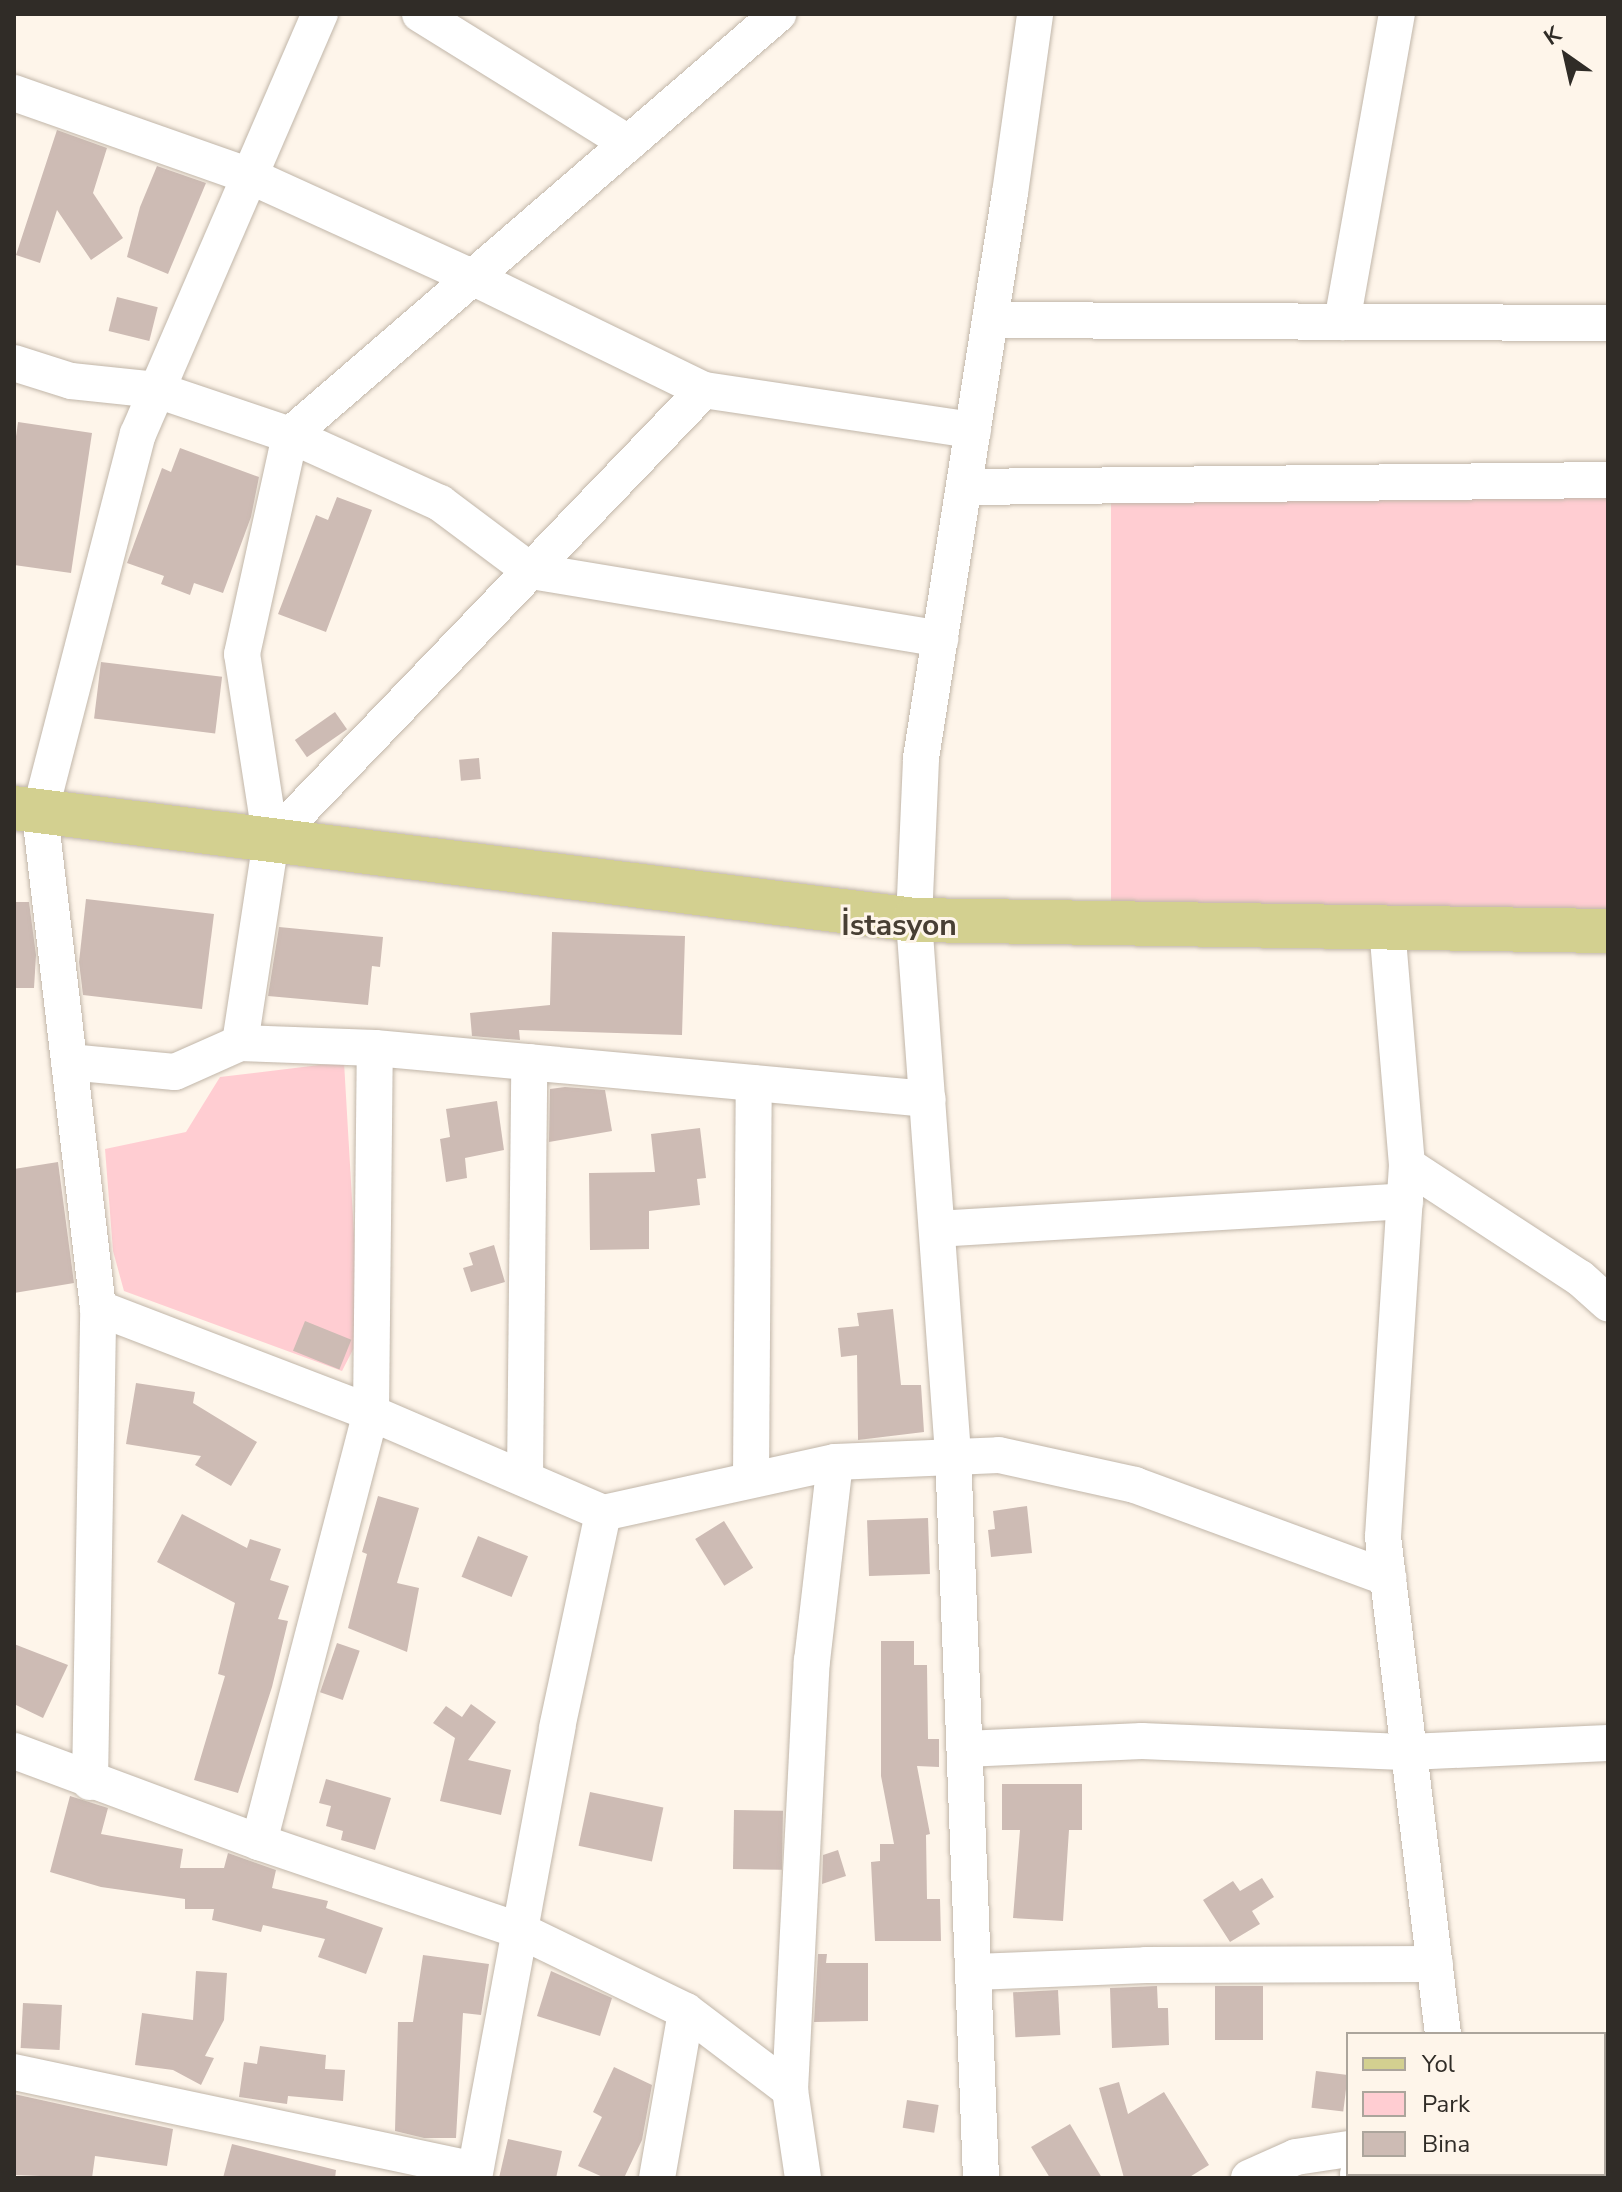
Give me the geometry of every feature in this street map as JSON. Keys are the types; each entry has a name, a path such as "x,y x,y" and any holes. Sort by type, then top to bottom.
{"main road":[{"path":"27,810 914,920 1608,931"}],"street":[{"path":"90,1782 98,1308 69,1062 27,810 138,434 320,14"},
{"path":"420,14 628,143"},
{"path":"240,1043 271,841 242,654 290,435 778,14"},
{"path":"981,2178 953,1454 914,920 921,758 1035,14"},
{"path":"1342,322 1397,14"},
{"path":"14,93 250,176 472,277 704,390 973,430"},
{"path":"990,320 1608,323"},
{"path":"14,363 71,381 157,390 290,435 440,503 531,571 940,639"},
{"path":"271,841 704,390"},
{"path":"964,487 1608,480"},
{"path":"1387,927 1407,1165 1383,1537 1443,2032"},
{"path":"69,1062 175,1072 240,1043 375,1048 928,1099"},
{"path":"259,1842 371,1413 375,1048"},
{"path":"525,1476 529,1062"},
{"path":"751,1479 754,1083"},
{"path":"1407,1165 1580,1278 1608,1303"},
{"path":"937,1229 1405,1201"},
{"path":"98,1308 371,1413 525,1476 603,1513 835,1462 953,1454 999,1455 1135,1485 1388,1578"},
{"path":"803,2178 790,2090 812,1661 835,1462"},
{"path":"14,2072 474,2174 557,1728 603,1513"},
{"path":"965,1749 1142,1741 1409,1752 1608,1743"},
{"path":"14,1751 90,1782 521,1931 686,2011 790,2090"},
{"path":"975,1972 1146,1965 1435,1964"},
{"path":"657,2178 686,2011"},
{"path":"1249,2178 1296,2157 1346,2161"}],"green space":[{"path":"1111,480 1608,480 1608,925 1111,925"},
{"path":"344,1062 360,1336 342,1371 124,1291 113,1251 105,1149 186,1132 220,1077"}],"building":[{"path":"57,130 107,148 93,193 123,238 91,260 57,210 40,263 16,255"},
{"path":"157,166 206,183 168,274 127,257 140,207"},
{"path":"117,297 158,307 149,341 109,331"},
{"path":"18,422 92,433 71,573 14,565 14,451"},
{"path":"180,448 259,477 251,517 223,593 194,583 190,595 161,584 164,576 127,563 162,468 171,472"},
{"path":"337,497 372,510 326,632 278,614 316,515 328,520"},
{"path":"101,662 222,677 215,733 94,719"},
{"path":"335,712 347,729 307,757 295,740"},
{"path":"479,758 481,779 461,781 459,760"},
{"path":"86,899 214,914 202,1009 83,995 79,962"},
{"path":"14,902 29,902 36,955 34,988 14,988"},
{"path":"279,927 383,937 380,967 372,966 368,1005 268,996"},
{"path":"552,932 685,936 682,1035 519,1030 520,1040 472,1036 470,1013 550,1005"},
{"path":"550,1089 605,1090 612,1131 549,1142"},
{"path":"497,1101 504,1150 465,1158 467,1178 446,1182 440,1139 450,1137 446,1109"},
{"path":"700,1128 706,1178 697,1179 700,1205 649,1211 649,1249 590,1250 589,1173 655,1172 651,1134"},
{"path":"58,1162 74,1283 14,1293 14,1169"},
{"path":"494,1245 505,1282 471,1292 463,1268 473,1265 469,1253"},
{"path":"893,1309 901,1385 921,1385 924,1432 858,1440 857,1355 841,1357 838,1328 859,1326 857,1313"},
{"path":"305,1321 351,1340 339,1369 293,1351"},
{"path":"136,1383 195,1392 193,1403 257,1442 231,1486 195,1465 201,1456 126,1444"},
{"path":"378,1496 419,1508 397,1583 419,1588 407,1652 348,1628 367,1554 362,1552"},
{"path":"1027,1506 1032,1553 991,1557 988,1530 995,1529 993,1511"},
{"path":"182,1514 247,1548 250,1539 281,1549 270,1580 289,1586 278,1619 288,1621 272,1687 238,1793 194,1780 225,1676 218,1674 235,1603 157,1562"},
{"path":"928,1518 930,1574 869,1576 867,1520"},
{"path":"724,1521 753,1568 724,1586 695,1539"},
{"path":"478,1536 528,1556 512,1597 462,1577"},
{"path":"881,1641 914,1641 914,1665 927,1665 928,1739 939,1739 939,1767 917,1766 930,1834 926,1835 927,1899 940,1899 941,1941 875,1941 871,1862 880,1861 880,1844 894,1844 881,1776"},
{"path":"337,1643 360,1651 343,1700 320,1692"},
{"path":"14,1644 68,1665 43,1718 14,1704"},
{"path":"471,1704 496,1722 468,1760 511,1770 501,1815 440,1801 455,1738 433,1723 446,1706 462,1717"},
{"path":"326,1779 391,1798 375,1850 341,1840 343,1831 326,1826 331,1806 319,1803"},
{"path":"1002,1784 1082,1784 1082,1830 1069,1830 1063,1921 1013,1918 1020,1830 1002,1830"},
{"path":"590,1792 663,1808 652,1861 579,1846"},
{"path":"70,1796 108,1808 101,1834 183,1849 180,1868 224,1868 228,1853 276,1870 272,1888 328,1901 326,1908 383,1928 366,1974 318,1957 325,1939 263,1925 261,1932 212,1920 214,1909 185,1909 185,1899 101,1887 50,1872"},
{"path":"734,1810 783,1811 782,1870 733,1869"},
{"path":"838,1850 846,1876 822,1884 823,1855"},
{"path":"1262,1878 1274,1897 1252,1911 1260,1924 1230,1942 1203,1900 1233,1881 1240,1891"},
{"path":"818,1954 827,1954 826,1963 868,1963 868,2021 814,2022"},
{"path":"423,1955 489,1964 481,2015 463,2013 456,2138 424,2138 395,2131 398,2022 413,2022"},
{"path":"196,1971 227,1973 224,2020 205,2056 214,2058 201,2085 173,2070 135,2065 142,2013 193,2020"},
{"path":"551,1971 612,1998 600,2036 537,2016"},
{"path":"1157,1986 1158,2008 1168,2008 1169,2045 1112,2048 1110,1988"},
{"path":"1215,1986 1263,1986 1263,2040 1215,2040"},
{"path":"1058,1990 1060,2035 1015,2037 1013,1992"},
{"path":"23,2003 62,2005 60,2050 21,2048"},
{"path":"260,2046 326,2055 325,2069 345,2070 343,2101 288,2096 287,2104 239,2097 244,2062 257,2064"},
{"path":"614,2067 652,2085 642,2140 624,2178 605,2178 578,2166 602,2117 593,2112"},
{"path":"1316,2071 1346,2075 1343,2112 1311,2108"},
{"path":"1119,2082 1128,2114 1164,2092 1209,2165 1188,2178 1124,2178 1099,2088"},
{"path":"14,2094 173,2129 167,2166 95,2156 92,2178 14,2175"},
{"path":"907,2100 939,2105 934,2133 903,2128"},
{"path":"1070,2124 1102,2178 1050,2178 1031,2147"},
{"path":"508,2139 562,2151 556,2178 499,2178"},
{"path":"232,2144 336,2170 335,2178 223,2178"}],"district":[{"name":"İstasyon","path":"899,926"}]}
